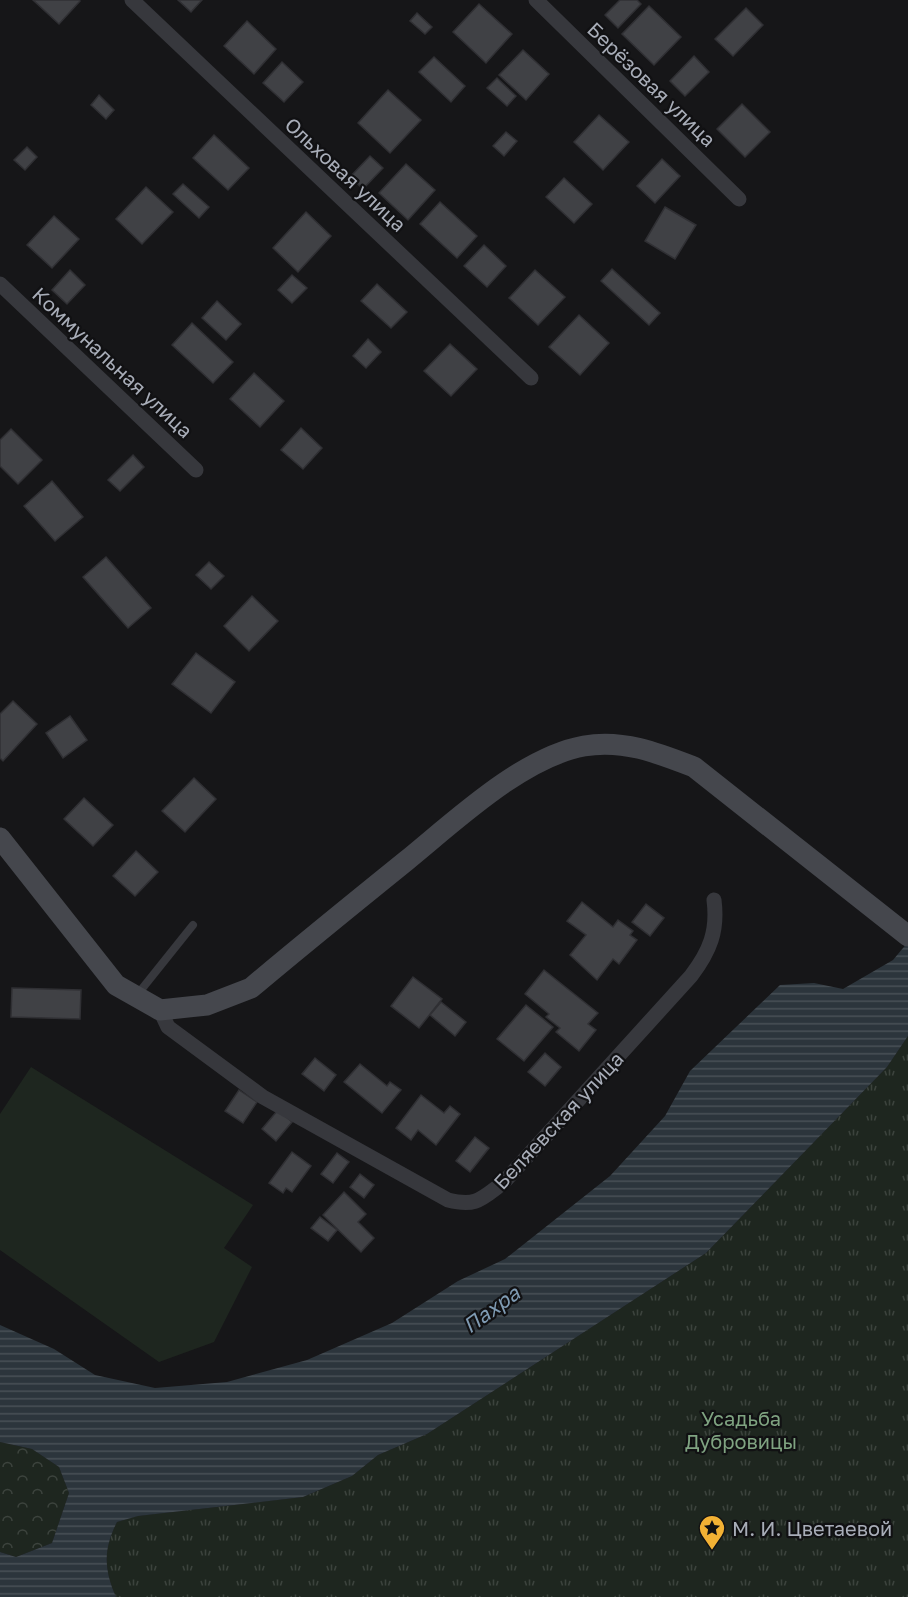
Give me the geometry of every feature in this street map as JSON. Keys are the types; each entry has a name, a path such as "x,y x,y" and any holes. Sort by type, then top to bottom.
{"main road":[{"path":"160,1010 207,1005 251,988 485,796 548,757 584,746 623,744 660,753 694,767 908,936"},
{"name":"Беляевская улица","path":"0,838 116,985 160,1010"}],"street":[{"name":"Ольховая улица","path":"132,0 531,378"},
{"name":"Берёзовая улица","path":"536,0 738,199"},
{"name":"Коммунальная улица","path":"0,284 196,470"},
{"name":"Беляевская улица","path":"160,1010 168,1027 263,1097 448,1200 468,1205 504,1182 691,976 711,947 716,916 714,900"}],"lane":[{"path":"136,996 193,925"}],"green space":[{"name":"Усадьба Дубровицы","path":"908,1036 908,1597 116,1597 107,1568 107,1550 117,1522 137,1516 303,1497 352,1476 378,1455 427,1434 706,1253 887,1067"},
{"path":"31,1067 253,1205 224,1248 252,1267 214,1342 159,1362 0,1250 0,1114"},
{"path":"0,1442 32,1449 59,1467 69,1493 52,1543 16,1557 0,1552"}],"water":[{"name":"Пахра","path":"908,942 908,1036 887,1067 706,1253 427,1434 378,1455 352,1476 303,1497 138,1516 117,1522 107,1551 107,1568 116,1597 0,1597 0,1552 16,1557 52,1543 69,1493 59,1467 32,1449 0,1442 0,1325 54,1349 95,1375 155,1388 227,1382 307,1360 392,1323 458,1281 505,1259 610,1176 665,1116 690,1071 780,985 814,983 843,989 893,960"}],"building":[{"path":"33,0 79,0 80,1 59,24"},
{"path":"178,0 202,0 191,12"},
{"path":"620,0 637,0 641,4 618,28 605,15"},
{"path":"479,4 512,34 486,63 453,32"},
{"path":"649,6 681,37 654,65 622,34"},
{"path":"746,8 763,25 733,56 715,39"},
{"path":"417,13 432,27 425,34 410,21"},
{"path":"247,21 276,49 254,74 224,46"},
{"path":"523,50 549,74 526,100 499,75"},
{"path":"694,56 709,72 685,96 670,81"},
{"path":"434,57 465,86 451,102 419,72"},
{"path":"282,62 303,82 284,102 263,83"},
{"path":"497,78 516,96 507,106 487,88"},
{"path":"388,90 421,120 390,153 358,123"},
{"path":"99,95 114,110 106,119 91,105"},
{"path":"742,104 770,132 745,157 717,129"},
{"path":"599,115 629,142 603,170 574,142"},
{"path":"506,132 517,141 504,156 493,146"},
{"path":"214,135 249,168 228,190 193,158"},
{"path":"27,147 37,157 25,170 14,160"},
{"path":"370,156 383,168 363,189 350,177"},
{"path":"662,159 680,176 655,203 637,186"},
{"path":"406,164 435,190 408,220 379,193"},
{"path":"564,178 592,204 574,223 546,197"},
{"path":"183,184 209,207 199,218 173,194"},
{"path":"146,187 173,212 142,244 116,219"},
{"path":"440,202 477,236 457,258 420,224"},
{"path":"665,207 696,225 675,259 645,241"},
{"path":"306,212 331,236 298,272 273,248"},
{"path":"54,216 79,239 52,268 27,245"},
{"path":"484,245 506,266 487,287 464,266"},
{"path":"612,269 660,313 649,325 601,281"},
{"path":"70,270 85,285 67,304 52,290"},
{"path":"535,270 565,297 538,325 509,298"},
{"path":"292,275 307,288 292,303 278,290"},
{"path":"377,284 407,312 391,328 361,301"},
{"path":"217,301 241,324 226,340 202,318"},
{"path":"579,315 609,343 580,375 549,347"},
{"path":"192,323 233,362 213,383 172,345"},
{"path":"368,339 381,352 366,368 353,356"},
{"path":"450,344 477,369 451,396 424,371"},
{"path":"254,373 284,401 260,427 230,399"},
{"path":"301,428 322,448 303,469 281,450"},
{"path":"11,429 42,460 18,484 0,466 0,440"},
{"path":"133,455 144,467 120,491 108,480"},
{"path":"52,481 83,517 55,541 24,506"},
{"path":"106,557 151,608 128,628 83,577"},
{"path":"209,562 224,576 211,589 196,575"},
{"path":"252,596 278,621 249,651 224,626"},
{"path":"196,653 235,682 211,713 172,684"},
{"path":"13,701 37,724 3,761 0,758 0,714"},
{"path":"70,716 87,740 63,758 46,733"},
{"path":"194,778 216,799 185,832 162,811"},
{"path":"84,798 113,825 93,846 64,819"},
{"path":"136,851 158,872 135,896 113,876"},
{"path":"582,902 613,927 618,920 633,931 630,935 637,940 619,964 613,959 597,980 570,955 586,935 567,921"},
{"path":"646,904 664,918 650,936 632,922"},
{"path":"544,970 598,1013 588,1024 596,1030 579,1051 556,1032 560,1028 546,1017 549,1014 525,994"},
{"path":"413,977 442,999 419,1028 391,1006"},
{"path":"12,988 81,990 80,1019 11,1017"},
{"path":"441,1002 466,1022 455,1036 430,1015"},
{"path":"526,1005 553,1027 524,1061 497,1039"},
{"path":"545,1053 561,1067 545,1086 528,1072"},
{"path":"315,1058 336,1075 324,1091 302,1074"},
{"path":"360,1064 387,1086 390,1082 401,1090 382,1113 344,1082"},
{"path":"239,1090 257,1102 243,1123 225,1111"},
{"path":"421,1095 444,1113 450,1106 460,1114 436,1145 418,1130 411,1140 396,1128"},
{"path":"278,1110 292,1122 276,1141 262,1129"},
{"path":"475,1137 489,1148 470,1172 456,1161"},
{"path":"292,1152 311,1166 292,1192 286,1188 283,1193 269,1183"},
{"path":"337,1153 349,1162 333,1183 321,1174"},
{"path":"360,1174 374,1185 364,1198 350,1187"},
{"path":"344,1192 366,1214 358,1222 374,1238 361,1252 323,1215"},
{"path":"320,1217 337,1230 328,1241 311,1228"}],"place":[{"name":"М. И. Цветаевой","path":"712,1551"}]}
